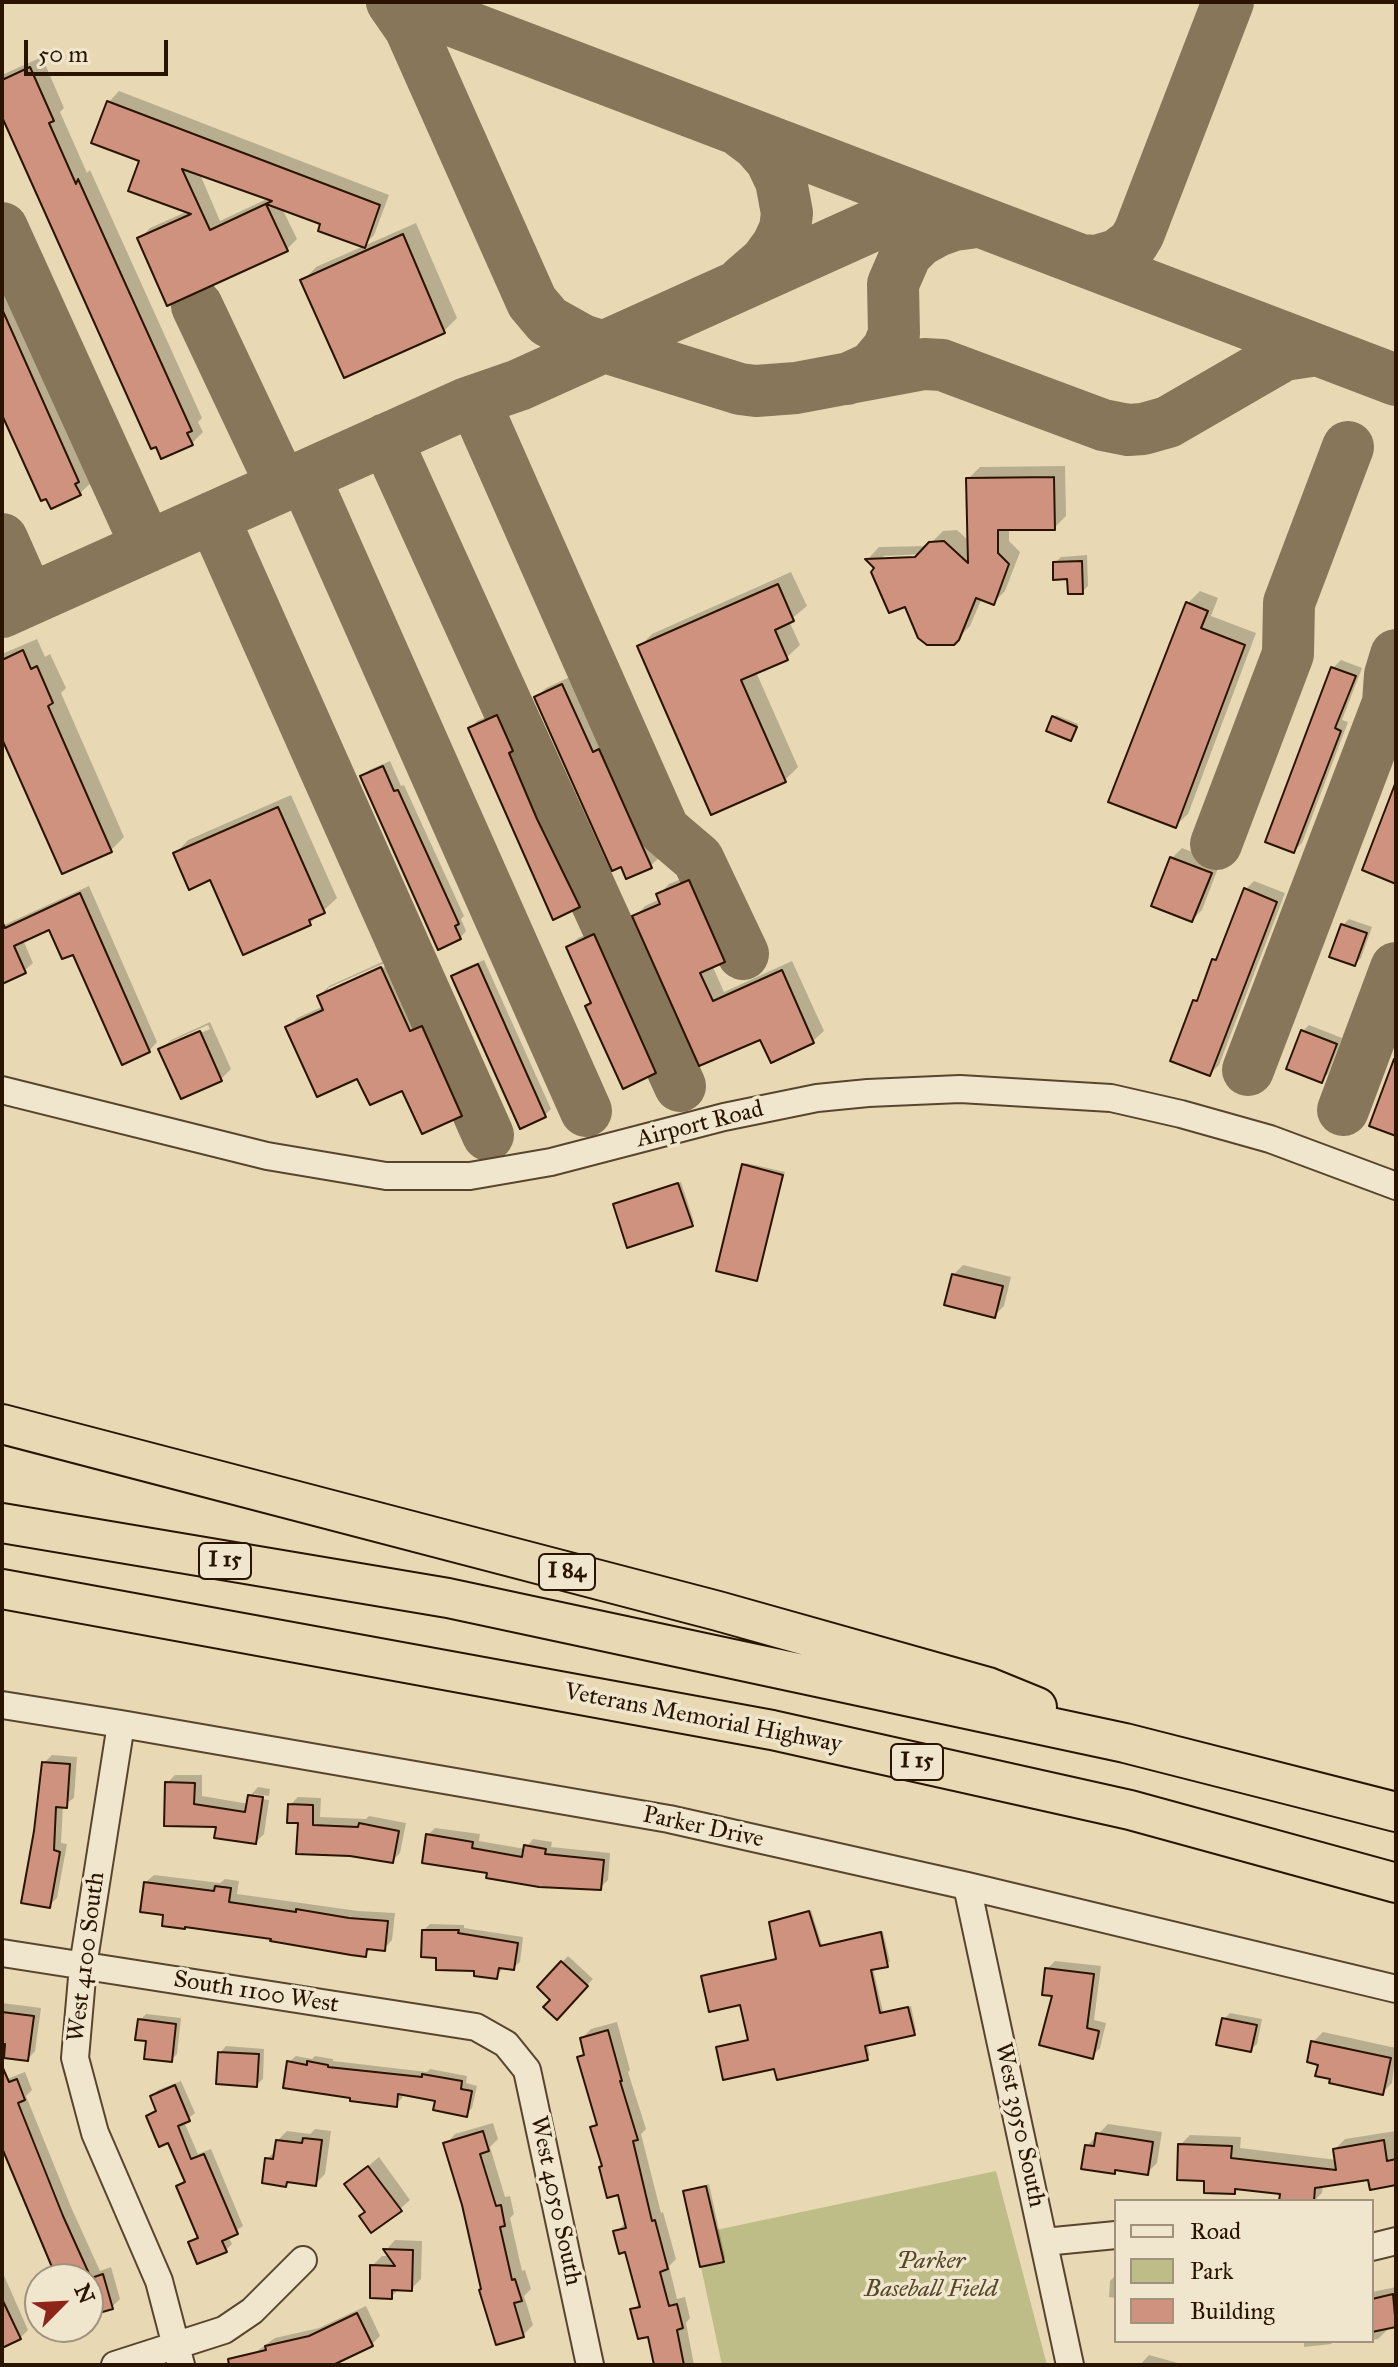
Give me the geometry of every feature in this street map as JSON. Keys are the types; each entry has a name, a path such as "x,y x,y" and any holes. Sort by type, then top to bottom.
{"highway":[{"name":"I 84","path":"2,1424 852,1648 988,1687 1125,1743"},
{"name":"I 15","path":"2,1523 448,1598 1125,1743 1396,1812"},
{"name":"Veterans Memorial Highway","path":"2,1589 772,1730 1130,1810 1396,1883"}],"street":[{"name":"Airport Road","path":"2,1090 267,1156 386,1176 470,1176 538,1165 724,1117 817,1098 960,1089 1111,1098 1270,1139 1396,1186"},
{"name":"Parker Drive","path":"2,1705 669,1819 967,1886 1396,1989"},
{"name":"West 4100 South","path":"121,1724 83,1966 75,2058 95,2133 159,2281 179,2355"},
{"name":"West 3950 South","path":"967,1886 1070,2365"},
{"name":"South 1100 West","path":"2,1953 476,2027 506,2044"},
{"name":"West 4050 South","path":"506,2044 527,2070 590,2365"},
{"path":"1044,2242 1114,2235"},
{"path":"1374,2246 1396,2241"},
{"path":"115,2365 179,2355 224,2330 243,2317 303,2260"}],"green space":[{"name":"Parker Baseball Field","path":"996,2171 1047,2365 722,2365 701,2267 723,2262 716,2230"}],"building":[{"path":"30,67 54,121 49,123 76,184 78,179 192,431 187,433 193,445 161,459 156,447 151,449 2,117 2,80"},
{"path":"107,101 380,205 365,248 318,231 320,224 266,204 288,251 167,306 137,238 191,214 128,191 139,161 91,143","holes":["182,169 272,201 210,230"]},
{"path":"403,234 445,333 344,378 300,280"},
{"path":"2,309 79,482 75,484 81,495 51,509 46,499 41,501 2,415"},
{"path":"1054,477 1055,530 998,530 998,553 1009,564 994,605 976,598 959,640 954,645 927,645 918,638 905,607 889,613 871,572 874,568 865,559 915,557 929,542 944,541 968,563 966,478"},
{"path":"1082,561 1083,594 1068,594 1067,579 1053,580 1053,562"},
{"path":"778,584 794,621 775,630 788,660 741,680 786,782 711,815 637,646"},
{"path":"1186,602 1208,611 1201,628 1245,645 1176,828 1108,802"},
{"path":"23,650 31,669 37,666 53,703 48,706 112,852 62,874 2,739 2,660"},
{"path":"1331,667 1356,676 1335,728 1341,731 1294,853 1265,842"},
{"path":"562,684 593,752 599,749 652,868 626,879 621,867 612,871 534,697"},
{"path":"497,715 513,751 509,753 537,819 580,907 553,920 468,728"},
{"path":"1052,716 1077,727 1071,741 1046,731"},
{"path":"383,766 394,791 398,790 459,924 455,926 461,939 438,950 360,776"},
{"path":"1396,784 1396,884 1362,870"},
{"path":"278,807 325,913 309,920 311,925 243,955 210,880 189,890 173,853"},
{"path":"1170,857 1212,873 1192,922 1151,906"},
{"path":"689,880 725,962 700,973 713,1001 782,970 814,1043 771,1063 760,1040 699,1066 632,916 660,904 656,894"},
{"path":"1244,888 1277,902 1210,1076 1170,1061 1193,1000 1197,1001 1212,959 1216,960"},
{"path":"80,893 150,1052 122,1065 73,955 62,959 49,930 14,946 26,973 2,984 2,921 5,928"},
{"path":"1341,924 1367,933 1355,966 1329,957"},
{"path":"594,934 656,1073 623,1089 585,1006 591,1003 566,947"},
{"path":"478,964 546,1117 520,1129 451,976"},
{"path":"381,967 410,1031 422,1026 462,1116 422,1134 402,1091 370,1105 357,1079 317,1097 285,1027 323,1010 317,996"},
{"path":"1301,1030 1337,1044 1322,1083 1286,1069"},
{"path":"200,1031 222,1081 181,1099 158,1049"},
{"path":"1396,1059 1396,1136 1369,1126"},
{"path":"742,1164 783,1175 757,1281 716,1271"},
{"path":"678,1183 693,1226 627,1248 613,1204"},
{"path":"952,1274 1003,1286 995,1318 944,1305"},
{"path":"42,1762 70,1764 67,1808 56,1807 54,1850 60,1852 50,1908 21,1903"},
{"path":"165,1782 195,1783 194,1804 245,1812 248,1795 263,1797 256,1844 214,1838 216,1827 164,1826"},
{"path":"288,1804 313,1805 313,1825 358,1827 359,1823 399,1831 393,1863 350,1856 296,1854 298,1823 287,1823"},
{"path":"426,1834 473,1842 472,1848 522,1857 524,1845 546,1849 545,1854 604,1860 601,1890 539,1887 486,1878 487,1873 422,1863"},
{"path":"144,1882 214,1891 215,1886 231,1888 229,1902 388,1921 385,1951 367,1949 366,1957 271,1939 162,1926 163,1915 140,1912"},
{"path":"809,1911 820,1946 881,1932 888,1967 871,1970 880,2013 908,2007 915,2035 865,2046 868,2060 777,2080 774,2069 723,2080 716,2047 748,2040 740,2005 709,2012 701,1976 776,1959 769,1922"},
{"path":"422,1930 459,1930 458,1933 518,1943 514,1970 499,1968 497,1979 474,1976 474,1971 436,1970 436,1958 421,1957"},
{"path":"561,1961 588,1986 557,2020 543,2007 550,2000 537,1987"},
{"path":"1045,1968 1094,1974 1087,2028 1099,2031 1093,2059 1039,2045 1052,1996 1042,1995"},
{"path":"2,2012 34,2016 28,2061 4,2058"},
{"path":"1222,2018 1257,2025 1251,2052 1216,2045"},
{"path":"138,2019 176,2024 172,2062 144,2059 146,2041 135,2040"},
{"path":"608,2030 638,2140 633,2141 652,2221 655,2220 668,2269 660,2272 669,2306 677,2304 683,2328 677,2330 684,2365 654,2365 648,2337 638,2339 630,2309 640,2307 625,2252 619,2254 613,2231 626,2228 618,2195 607,2198 599,2167 602,2166 590,2127 597,2125 577,2057 584,2055 580,2038"},
{"path":"1311,2041 1391,2058 1383,2095 1329,2083 1330,2079 1315,2076 1318,2065 1307,2062"},
{"path":"218,2052 259,2054 257,2087 216,2084"},
{"path":"287,2061 422,2077 422,2074 462,2081 461,2089 472,2091 467,2117 433,2110 435,2101 398,2094 397,2107 283,2088"},
{"path":"2,2066 9,2082 17,2079 25,2100 18,2103 84,2263 50,2263 2,2148"},
{"path":"175,2085 190,2121 178,2126 191,2159 204,2154 238,2234 222,2241 227,2252 197,2264 188,2242 198,2238 176,2186 185,2182 168,2143 159,2147 146,2116 156,2111 150,2096"},
{"path":"483,2131 489,2151 480,2154 496,2206 501,2205 505,2226 500,2227 512,2280 515,2279 522,2301 514,2303 524,2337 496,2345 479,2290 462,2205 443,2143"},
{"path":"1096,2133 1153,2142 1148,2175 1081,2169 1085,2145 1094,2146"},
{"path":"303,2138 322,2140 316,2186 287,2182 286,2187 262,2183 265,2158 273,2159 276,2140 302,2143"},
{"path":"1384,2140 1387,2161 1396,2159 1396,2185 1370,2190 1368,2180 1315,2188 1314,2199 1279,2199 1280,2194 1235,2189 1235,2194 1204,2193 1204,2181 1177,2180 1178,2144 1232,2146 1231,2158 1336,2170 1333,2149"},
{"path":"368,2166 402,2211 371,2233 359,2216 365,2212 344,2184"},
{"path":"706,2186 724,2262 700,2267 683,2191"},
{"path":"383,2249 413,2250 412,2291 392,2290 392,2299 370,2298 370,2265 395,2266"},
{"path":"104,2278 113,2309 104,2312"},
{"path":"1393,2294 1396,2327 1374,2332 1374,2299"},
{"path":"2,2299 21,2339 2,2348"},
{"path":"357,2313 373,2346 333,2365 229,2365 228,2359 309,2336"}],"taxiway":[{"path":"392,2 410,28 532,302 548,321 582,340 740,389 756,391 796,388 924,364 942,365 1103,425 1128,430 1168,422 1284,355 1317,350"},
{"path":"403,2 1396,380"},
{"path":"1080,260 1096,261 1117,255 1133,243 1139,233 1228,2"},
{"path":"741,132 771,160 781,181 787,213 785,229 777,246 766,261 743,281"},
{"path":"2,612 876,224 916,213 950,212"},
{"path":"847,379 873,367 888,349 894,334 893,284 906,254 919,241 937,231 970,223"},
{"path":"2,228 147,547"},
{"path":"197,306 282,486"},
{"path":"475,403 664,830 698,859 743,954"},
{"path":"386,439 680,1086"},
{"path":"1216,844 1288,654 1289,603 1348,447"},
{"path":"304,476 586,1111"},
{"path":"213,517 488,1135"},
{"path":"2,539 29,600"},
{"path":"1248,1070 1388,703 1390,675 1396,655"},
{"path":"1343,1110 1396,968"}]}
